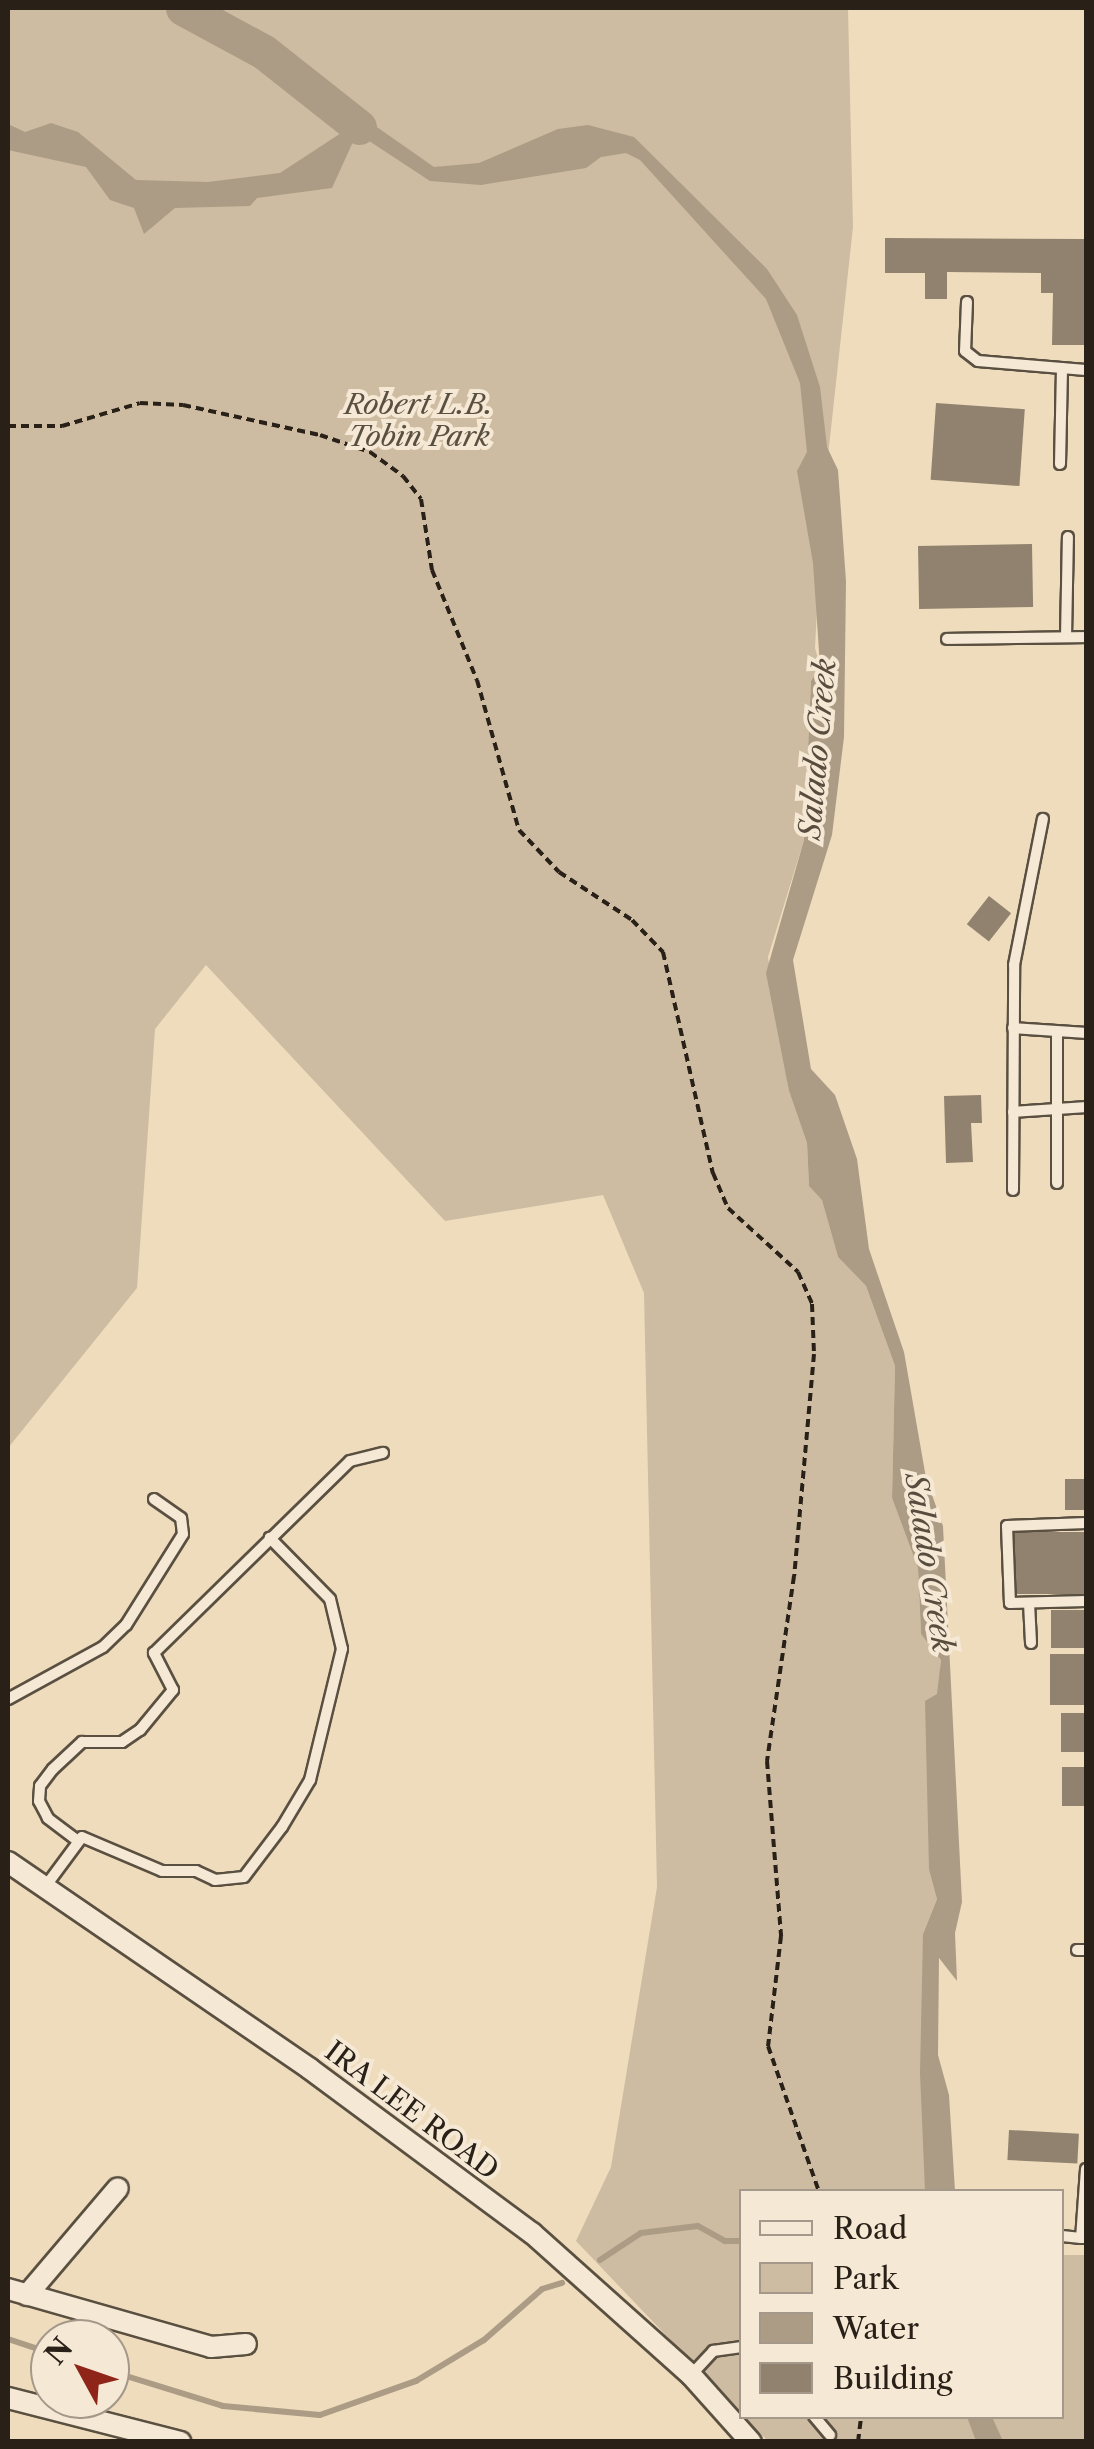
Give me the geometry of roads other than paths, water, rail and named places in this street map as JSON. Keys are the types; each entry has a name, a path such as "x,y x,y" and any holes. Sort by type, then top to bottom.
{"street":[{"name":"IRA LEE ROAD","path":"8,1862 310,2069 532,2232 690,2376 751,2442"},
{"path":"118,2188 17,2292 211,2347 246,2344"},
{"path":"8,2398 180,2442"}],"lane":[{"path":"967,302 965,351 978,361 1086,370"},
{"path":"1060,464 1062,368"},
{"path":"1066,637 1068,537"},
{"path":"948,639 1086,637"},
{"path":"1013,1190 1014,965 1043,818"},
{"path":"1014,1028 1086,1033"},
{"path":"1056,1032 1057,1182"},
{"path":"1013,1112 1086,1107"},
{"path":"270,1538 330,1599 342,1649 310,1780 282,1827 244,1877 228,1880 162,1871 94,1841 78,1840 48,1818 40,1786 82,1742 122,1742 140,1730 173,1690 154,1653 270,1538 350,1462 383,1453"},
{"path":"8,1699 103,1646 126,1624 184,1534 181,1518 154,1498"},
{"path":"1086,1524 1007,1526 1010,1604 1086,1602"},
{"path":"1029,1603 1031,1643"},
{"path":"45,1887 78,1840"},
{"path":"1084,2238 1086,2169"},
{"path":"690,2376 713,2351 739,2347"},
{"path":"817,2419 830,2435"}],"water":[{"name":"Salado Creek","path":"364,118 434,167 479,163 558,129 588,125 634,137 767,269 797,315 820,387 827,447 838,470 846,581 844,737 832,835 793,960 811,1069 835,1095 857,1159 869,1249 904,1352 926,1478 943,1526 962,1902 955,1933 957,1981 939,1958 938,2055 949,2095 955,2189 925,2189 920,2073 923,1934 937,1899 929,1869 925,1701 937,1694 941,1660 921,1634 918,1568 892,1498 895,1366 866,1286 838,1257 822,1200 809,1186 807,1143 789,1091 766,973 804,840 811,681 820,666 813,563 797,471 807,452 800,383 766,299 640,160 626,153 601,157 586,168 481,185 430,181 357,133 332,188 257,198 250,206 175,208 144,234 134,208 110,200 86,167 8,150 8,124 25,132 51,123 78,132 136,180 208,182 280,173"},
{"path":"968,2419 993,2419 1003,2441 976,2441"}],"waterway":[{"path":"183,8 264,52 359,127"},
{"path":"600,2260 641,2233 698,2226 725,2241 739,2241"},
{"path":"130,2377 223,2406 320,2415 416,2381 484,2340 542,2289 562,2283"},
{"path":"8,2339 30,2346"}],"park label":[{"name":"Robert L.B. Tobin Park","path":"419,420"}]}
